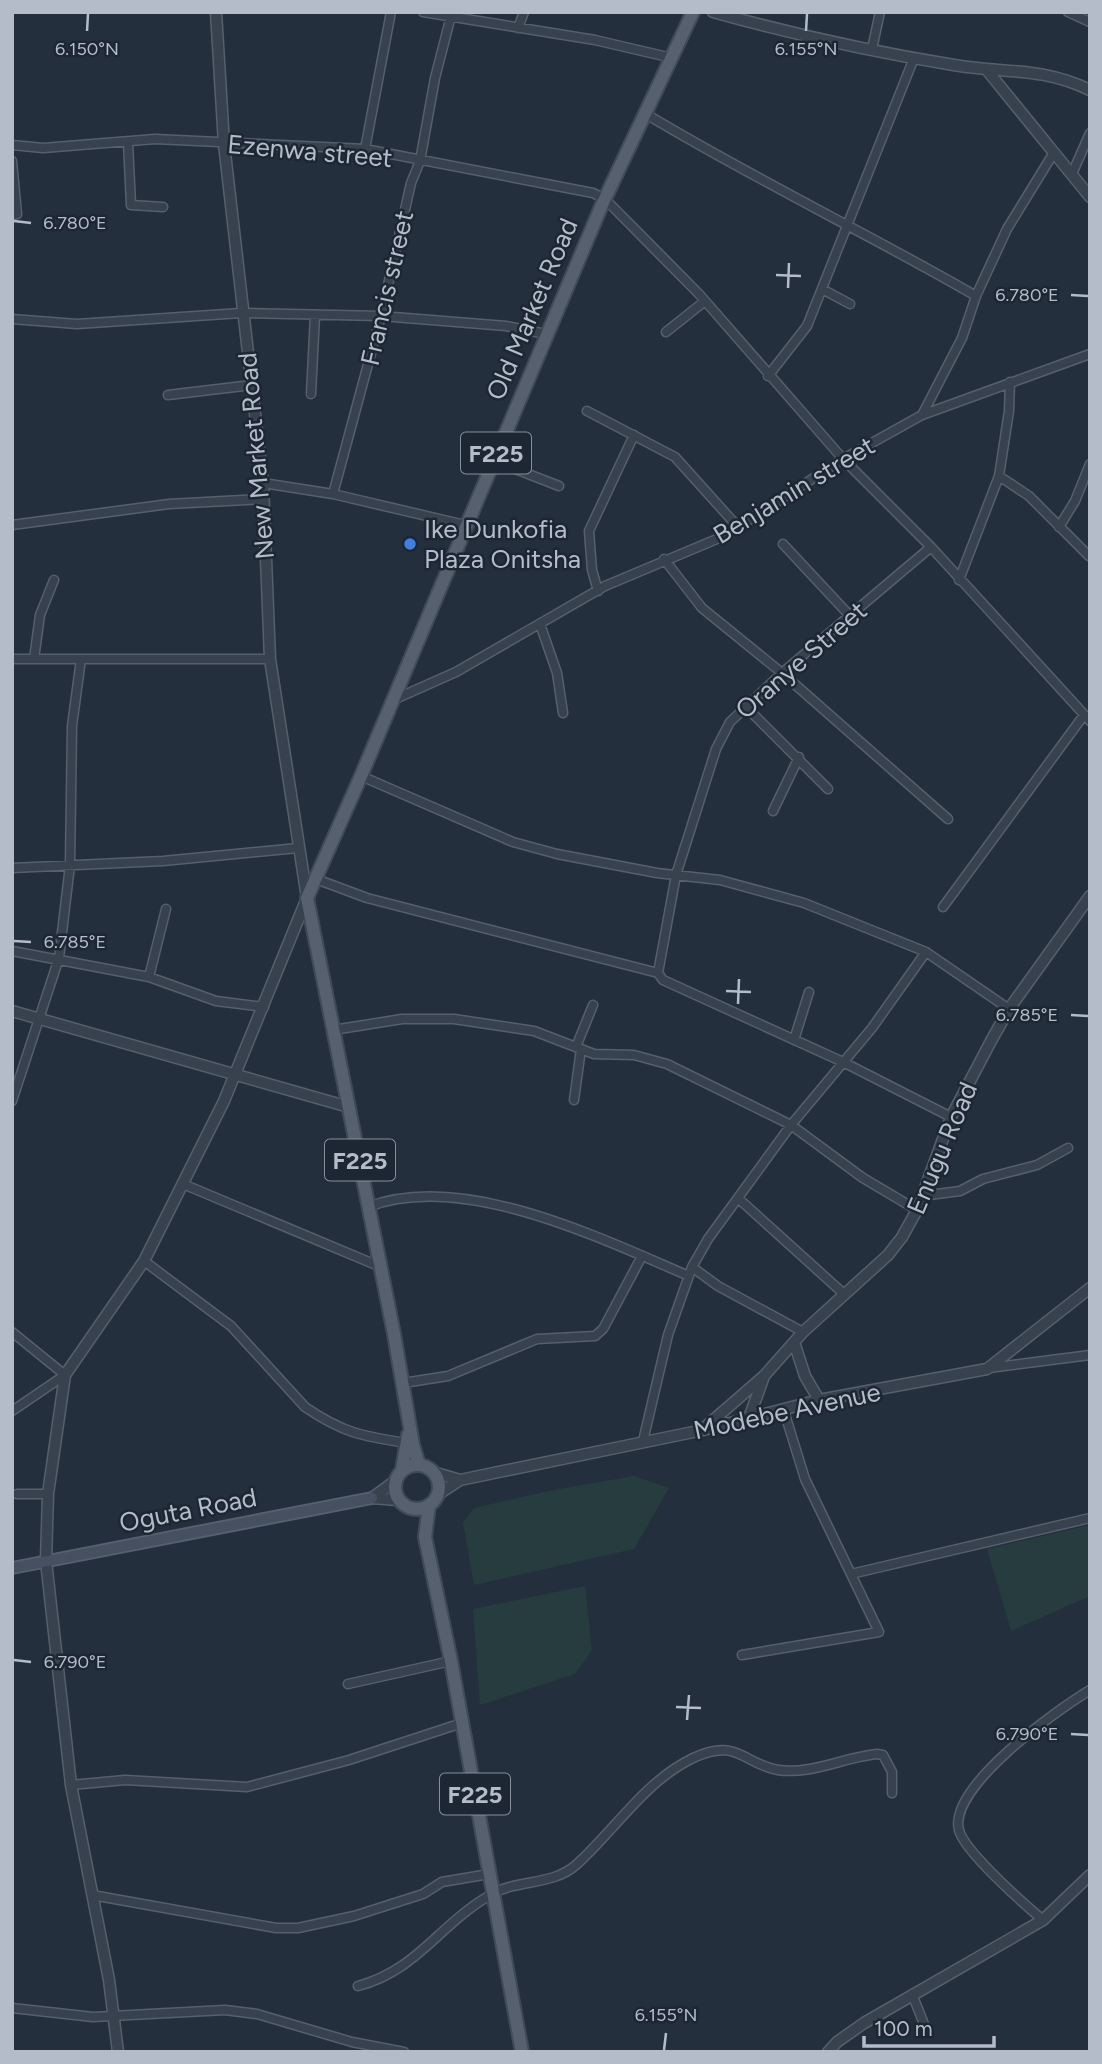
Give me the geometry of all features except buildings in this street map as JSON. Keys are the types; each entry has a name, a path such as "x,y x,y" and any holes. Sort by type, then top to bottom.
{"main road":[{"name":"Old Market Road","path":"307,898 605,198 693,12"},
{"name":"F225","path":"307,898 380,1267 396,1333 419,1465"},
{"name":"F225","path":"410,1424 399,1475 398,1500 410,1508 425,1537 451,1661 522,2052"},
{"path":"399,1475 419,1465 433,1472"},
{"name":"F225","path":"425,1537 438,1483 433,1472"},
{"name":"Oguta Road","path":"12,1568 372,1498"},
{"path":"410,1508 433,1500"}],"street":[{"name":"New Market Road","path":"216,12 224,144 241,313 263,483 270,659 307,898"},
{"path":"365,149 391,12"},
{"path":"423,12 452,14 595,40 671,58"},
{"path":"518,28 524,12"},
{"path":"713,12 797,36 914,58 986,69 1014,69 1048,74 1090,90"},
{"path":"872,49 880,12"},
{"path":"1068,12 1090,22"},
{"name":"Francis street","path":"333,494 382,316 406,205 420,161 435,78 452,14"},
{"path":"768,376 807,326 914,58"},
{"path":"986,69 1090,197"},
{"path":"646,114 846,228 901,253 976,296"},
{"path":"1072,174 1090,133"},
{"name":"Ezenwa street","path":"12,145 43,148 155,139 365,149 593,193 605,198"},
{"path":"128,142 131,205 163,207"},
{"path":"922,415 961,338 976,296 1007,229 1053,154"},
{"path":"12,161 17,214 12,215"},
{"path":"605,198 705,301 843,459 931,547 1087,718 943,906"},
{"path":"822,289 850,304"},
{"path":"666,332 705,301"},
{"path":"12,319 77,324 241,313 382,316 506,326 546,334"},
{"path":"311,394 316,315"},
{"name":"Benjamin street","path":"393,700 456,672 597,591 738,527 843,459 922,415 1090,354"},
{"path":"959,580 999,476 1009,411 1010,382"},
{"path":"168,395 252,385"},
{"path":"587,411 675,457 738,527"},
{"path":"597,591 592,570 589,531 634,435"},
{"path":"492,460 559,486"},
{"path":"1059,527 1075,500 1090,464"},
{"path":"999,476 1029,496 1089,556"},
{"path":"263,483 333,494 465,525"},
{"path":"12,525 169,503 263,499"},
{"path":"783,544 851,617"},
{"name":"Oranye Street","path":"658,973 676,874 716,749 730,722 782,673 931,547"},
{"path":"664,559 702,608 782,673 948,819"},
{"path":"34,659 40,615 54,580"},
{"path":"540,624 557,673 563,713"},
{"path":"12,659 270,659"},
{"path":"12,1101 59,958 70,865 72,726 81,659"},
{"path":"746,707 799,757 828,789"},
{"path":"773,811 799,757"},
{"path":"361,776 513,842 557,854 720,880 804,903 926,953 1009,1009"},
{"path":"12,868 298,848"},
{"path":"316,879 367,898 658,973 663,980 843,1062 951,1117"},
{"name":"Enugu Road","path":"764,1376 803,1332 888,1255 917,1210 951,1117 1009,1009 1090,896"},
{"path":"12,1411 65,1375 145,1261 235,1073 307,898"},
{"path":"149,977 166,909"},
{"path":"12,951 149,977 216,1001 264,1007"},
{"path":"643,1441 668,1335 690,1272 708,1239 791,1125 908,981 926,953"},
{"path":"794,1040 809,992"},
{"path":"574,1100 579,1048 593,1005"},
{"path":"12,1011 349,1107"},
{"path":"333,1030 402,1019 454,1019 534,1031 594,1054 634,1055 667,1064 791,1125 863,1178 917,1210"},
{"path":"922,1196 960,1191 983,1179 1037,1166 1069,1149"},
{"path":"183,1184 380,1267"},
{"path":"369,1207 387,1200 412,1198 449,1199 520,1210 571,1225 642,1256 690,1272 803,1332"},
{"path":"739,1199 844,1294"},
{"path":"403,1383 448,1376 537,1339 595,1336 603,1329 642,1256"},
{"path":"145,1261 231,1326 306,1407 320,1417 337,1428 352,1433 406,1443"},
{"name":"Modebe Avenue","path":"460,1480 703,1430 819,1400 987,1369 1090,1289"},
{"path":"12,1332 65,1375"},
{"path":"793,1342 805,1376 819,1400"},
{"path":"987,1369 1090,1355"},
{"path":"65,1375 48,1494 46,1561 71,1785 114,2015 118,2052"},
{"path":"749,1418 764,1376"},
{"path":"703,1430 764,1376"},
{"path":"742,1655 879,1632 805,1479 784,1411"},
{"path":"433,1472 460,1480"},
{"path":"372,1498 399,1475"},
{"path":"433,1500 460,1480"},
{"path":"18,1494 48,1494"},
{"path":"372,1498 398,1500"},
{"path":"851,1574 1090,1518"},
{"path":"348,1684 451,1661"},
{"path":"1043,1920 1002,1882 963,1840 958,1817 962,1806 996,1762 1048,1716 1090,1690"},
{"path":"71,1785 125,1780 247,1787 326,1767 462,1723"},
{"path":"358,1986 381,1980 409,1965 443,1929 494,1893 539,1883 574,1866 652,1784 694,1758 732,1749 777,1770 806,1769 883,1755 891,1765 892,1793"},
{"path":"92,1895 276,1928 298,1928 354,1916 423,1894 442,1882 489,1874"},
{"path":"828,2052 846,2036 912,1994 1043,1920 1090,1875"},
{"path":"912,1994 926,2029"},
{"path":"12,2008 52,2014 114,2015 225,2010 257,2014 352,2042 404,2052"}],"green space":[{"path":"634,1476 669,1488 634,1549 474,1585 463,1523 474,1508 553,1490"},
{"path":"1090,1525 1090,1596 1011,1631 987,1549"},
{"path":"585,1586 592,1650 575,1674 480,1705 473,1609"}],"place":[{"name":"Ike Dunkofia Plaza Onitsha","path":"410,544"}]}
